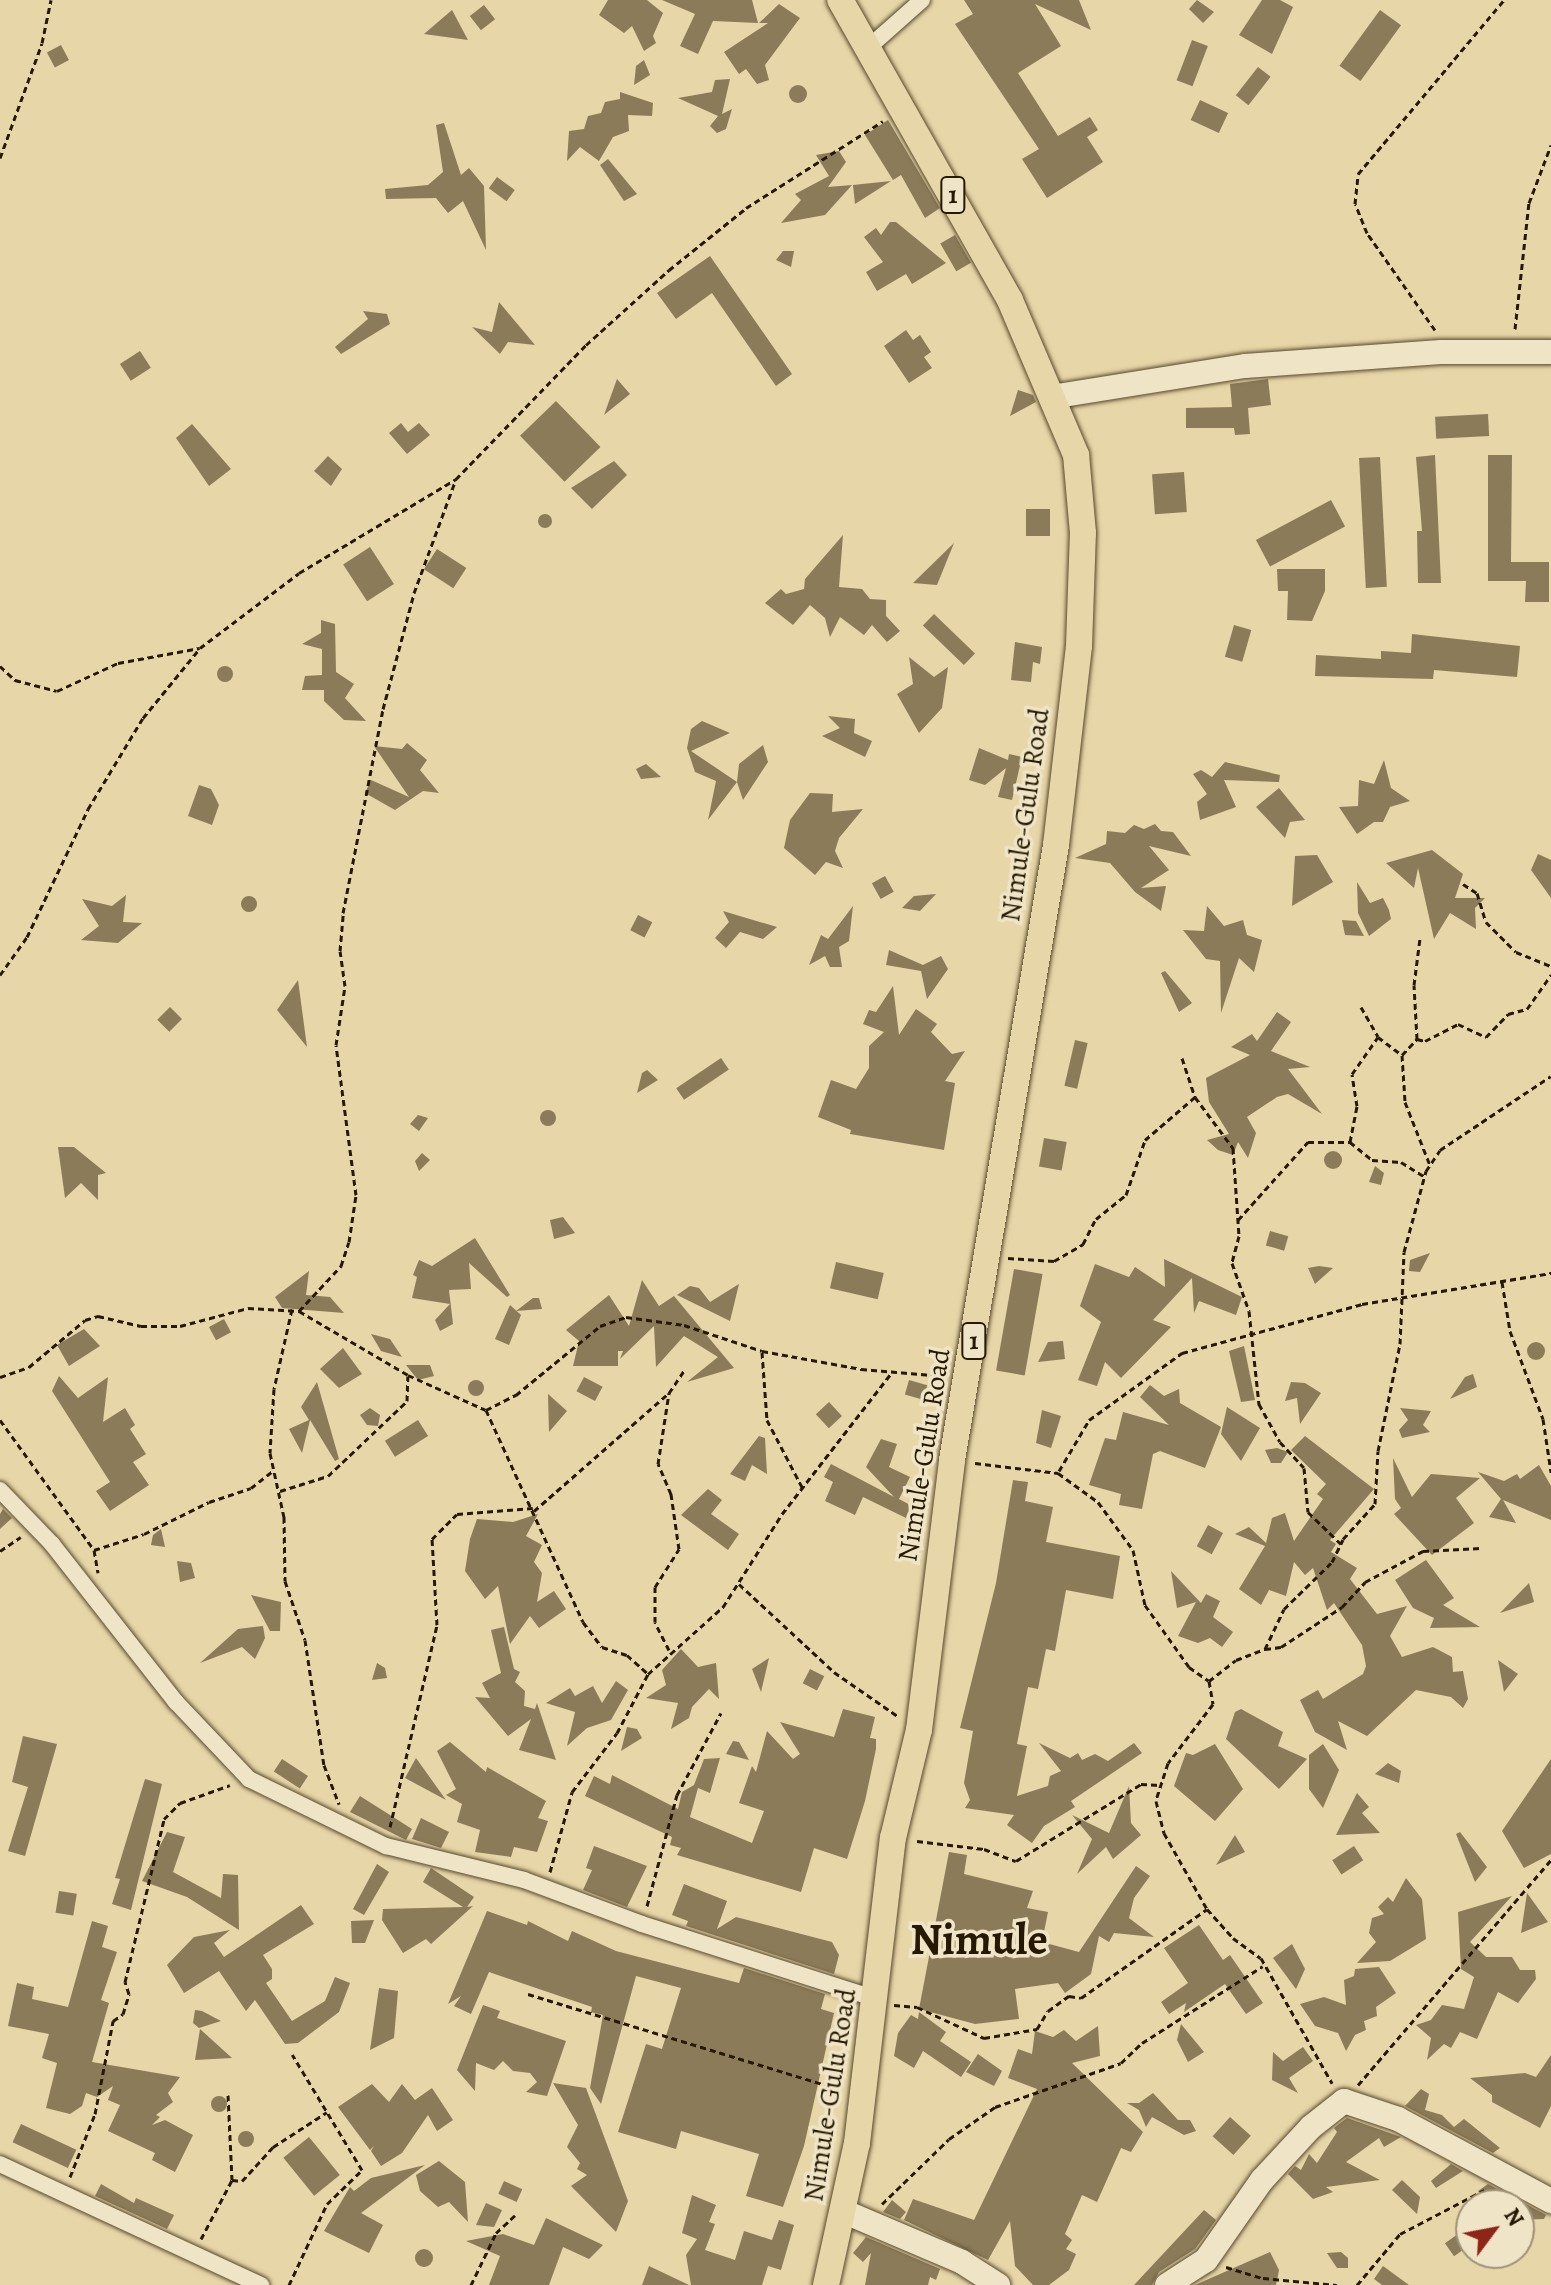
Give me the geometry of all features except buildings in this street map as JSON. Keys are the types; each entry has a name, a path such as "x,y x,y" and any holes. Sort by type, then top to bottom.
{"main road":[{"name":"1","path":"840,0 1010,300 1051,397"},
{"name":"Nimule-Gulu Road","path":"826,2285 855,2216 864,2096 877,2003 893,1838 919,1730 952,1460 1056,845 1079,646 1083,533 1076,455 1051,397"}],"street":[{"path":"868,48 908,6 922,0"},
{"path":"1051,397 1245,366 1441,352 1551,352"},
{"path":"0,1490 105,1612 176,1702 249,1779 386,1846 546,1887 642,1924 877,2003"},
{"path":"1167,2285 1206,2260 1262,2180 1311,2127 1344,2101 1398,2119 1551,2201"},
{"path":"0,2164 261,2285"},
{"path":"855,2216 962,2262 998,2285"}],"path":[{"path":"0,158 42,43 51,0"},
{"path":"1441,352 1435,330 1367,233 1355,204 1358,174 1504,0"},
{"path":"0,975 27,937 96,796 143,718 200,648 299,573 456,479 586,345 669,270 815,160 903,109"},
{"path":"1512,353 1529,203 1551,145"},
{"path":"299,1311 341,1266 349,1242 355,1168 336,1045 345,986 340,951 343,913 383,709 414,593 456,479"},
{"path":"0,666 15,680 57,691 118,663 200,648"},
{"path":"1463,884 1477,893 1486,922 1516,952 1551,966"},
{"path":"1420,938 1414,985 1417,1039 1402,1055 1405,1102 1430,1165"},
{"path":"1417,1039 1425,1041 1458,1024 1486,1037 1508,1014 1527,1009 1551,975"},
{"path":"1361,1007 1378,1037 1402,1055"},
{"path":"1350,1142 1357,1106 1352,1074 1378,1037"},
{"path":"1182,1058 1195,1097 1224,1129 1233,1148 1238,1220 1232,1263 1254,1334 1259,1404 1280,1442 1304,1468 1308,1512 1341,1544"},
{"path":"1265,1649 1284,1609 1332,1562 1341,1544 1375,1504 1378,1451 1400,1344 1404,1252 1430,1165 1440,1150 1551,1076"},
{"path":"988,1257 1054,1261 1083,1244 1096,1219 1126,1195 1145,1140 1195,1097"},
{"path":"1238,1220 1308,1142 1350,1142 1372,1160 1401,1162 1425,1177"},
{"path":"1058,1473 1089,1420 1182,1353 1403,1298 1551,1273"},
{"path":"1502,1282 1510,1331 1543,1419 1551,1472"},
{"path":"0,1377 29,1367 85,1320 98,1316 141,1326 180,1326 248,1308 299,1311 408,1375 486,1410 583,1622 602,1647 627,1655 648,1674"},
{"path":"292,1309 285,1322 274,1389 273,1471 280,1491 285,1581 305,1640 324,1765 349,1827"},
{"path":"486,1410 516,1395 600,1326 626,1317 684,1325 762,1351 893,1371 968,1378"},
{"path":"762,1351 767,1420 802,1487"},
{"path":"386,1846 437,1625 432,1539 457,1514 534,1510 669,1393 685,1369"},
{"path":"546,1887 572,1792 617,1733 648,1674 669,1650 723,1607 802,1487 893,1371"},
{"path":"280,1491 328,1476 407,1401 408,1375"},
{"path":"669,1393 658,1464 671,1494 679,1549 655,1587 655,1622 669,1650"},
{"path":"0,1420 94,1550 105,1612"},
{"path":"952,1460 1058,1473 1098,1502 1133,1550 1145,1605 1189,1667 1209,1681 1213,1704 1168,1763 1156,1801 1164,1833 1207,1909 1264,1965 1344,2101 1551,1860"},
{"path":"94,1550 144,1534 209,1502 251,1488 273,1471"},
{"path":"1209,1681 1236,1660 1265,1649 1281,1647 1342,1607 1365,1582 1423,1551 1481,1548"},
{"path":"739,1584 834,1672 919,1730"},
{"path":"642,1924 677,1795 721,1713"},
{"path":"64,2193 95,2114 113,2021 123,2014 129,1994 125,1982 164,1819 180,1803 249,1779"},
{"path":"893,1838 984,1849 1016,1861 1141,1784 1161,1785"},
{"path":"877,2003 917,2007 984,2038 1037,2029 1048,2011 1069,1996 1081,1998 1207,1909"},
{"path":"855,2216 949,2139 995,2107 1121,2063 1142,2043 1264,1965"},
{"path":"528,1994 864,2096"},
{"path":"289,2285 327,2204 362,2170 292,2054"},
{"path":"194,2252 232,2180 228,2095"},
{"path":"232,2180 242,2181 273,2147 327,2112"},
{"path":"1357,2285 1400,2234 1453,2202 1475,2197 1488,2186"},
{"path":"471,2285 496,2233 515,2215"},
{"path":"1206,2260 1263,2278 1337,2285"}],"district":[{"name":"Nimule","path":"979,1939"}]}
